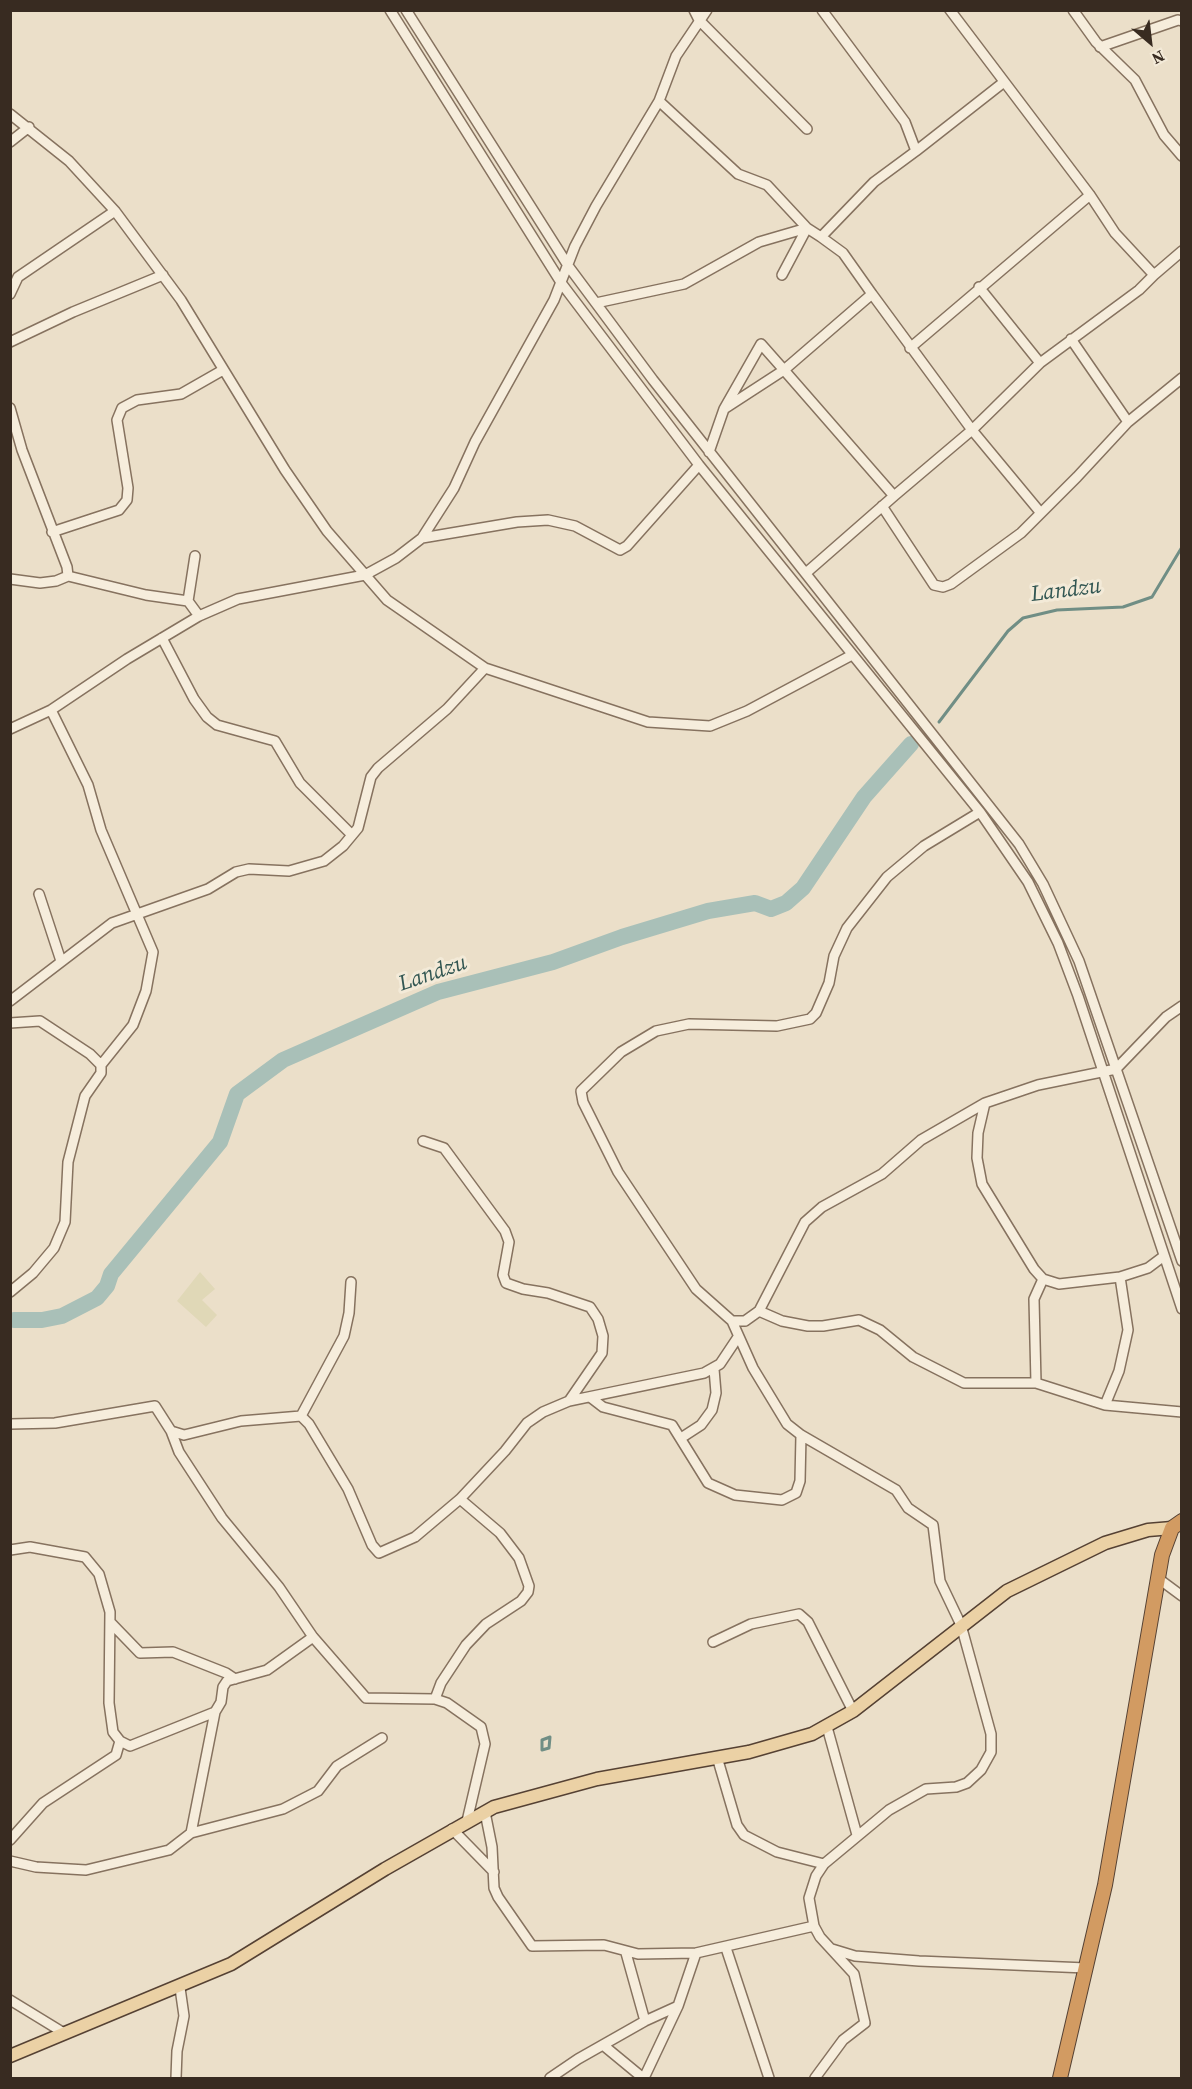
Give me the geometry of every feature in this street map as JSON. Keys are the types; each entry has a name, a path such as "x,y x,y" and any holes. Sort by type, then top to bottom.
{"highway":[{"path":"1060,2079 1109,1863 1162,1555 1177,1524"}],"main road":[{"path":"10,2056 180,1988 240,1960 452,1829 485,1812 520,1798 586,1781 786,1743 827,1727 853,1711 961,1625 1008,1591 1054,1567 1132,1534 1177,1524"}],"street":[{"path":"390,10 562,284 699,465 980,812 1028,882 1058,943 1182,1309"},
{"path":"406,10 569,267 709,452 1019,844 1061,919 1079,961 1182,1261"},
{"path":"694,10 699,20 807,129"},
{"path":"10,729 51,710 199,616 238,599 365,575 396,558 422,538 454,488 475,442 562,284 575,246 596,206 660,101 672,64 707,10"},
{"path":"822,10 905,122 916,151"},
{"path":"951,10 1090,195 1115,233 1154,275"},
{"path":"1073,10 1100,47 1135,80 1164,135 1182,156"},
{"path":"1100,47 1178,20 1182,21"},
{"path":"821,237 874,182 1004,82"},
{"path":"660,101 738,174 767,185 807,228 843,253 910,348 972,430 1040,512"},
{"path":"10,114 69,161 115,212 163,275 327,531 387,600 485,669 648,722 710,726 747,711 852,655"},
{"path":"10,142 29,127"},
{"path":"910,348 1090,195"},
{"path":"10,294 18,277 115,212"},
{"path":"596,303 684,284 759,242 807,228"},
{"path":"782,274 807,228"},
{"path":"806,573 972,430 1040,363 1139,290 1182,251"},
{"path":"10,342 73,312 163,275"},
{"path":"979,287 1040,363"},
{"path":"723,409 784,370 872,294"},
{"path":"1071,339 1128,422"},
{"path":"709,452 723,409 761,344 894,496"},
{"path":"52,532 119,510 127,500 128,488 117,420 122,408 137,400 181,394 224,370"},
{"path":"882,506 923,571 934,585 943,587 962,576 1020,533 1077,477 1128,422 1182,378"},
{"path":"10,408 22,450 67,567 68,576"},
{"path":"422,538 517,522 548,520 575,525 620,550 627,546 699,465"},
{"path":"195,556 188,601 199,616"},
{"path":"10,579 40,583 56,581 68,576 146,595 188,601"},
{"path":"162,638 194,699 207,717 217,725 275,741 300,783 352,835"},
{"path":"10,1001 112,923 208,890 243,870 289,871 324,861 358,828 371,777 378,768 447,709 485,669"},
{"path":"10,1292 33,1273 54,1248 65,1222 68,1162 85,1096 101,1073 101,1065 133,1025 146,991 153,952 101,830 88,785 51,710"},
{"path":"815,2079 843,2040 865,2023 854,1974 814,1926 809,1898 812,1885 824,1864 886,1812 926,1789 956,1788 968,1783 981,1770 991,1752 992,1734 961,1625 940,1581 933,1525 908,1508 896,1490 801,1435 787,1424 773,1406 732,1321 696,1289 618,1172 583,1102 581,1091 621,1052 656,1030 689,1024 777,1026 810,1019 816,1013 829,983 834,956 847,928 887,877 924,846 980,812"},
{"path":"39,894 61,961"},
{"path":"732,1321 745,1321 759,1311 805,1222 822,1207 882,1174 921,1140 985,1103 1038,1085 1116,1069 1166,1017 1182,1006"},
{"path":"10,1023 40,1021 66,1037 101,1065"},
{"path":"985,1103 978,1150 982,1184 1034,1269 1043,1279 1059,1284 1120,1277 1148,1268 1164,1256"},
{"path":"423,1141 444,1148 505,1231 509,1242 503,1275 506,1283 590,1307 598,1319 603,1336 602,1353 569,1401"},
{"path":"1105,1405 1119,1371 1128,1330 1120,1277"},
{"path":"1036,1383 1034,1299 1043,1279"},
{"path":"301,1416 344,1336 349,1313 351,1282"},
{"path":"759,1311 782,1321 808,1326 859,1320 880,1330 913,1358 964,1383 1036,1383 1105,1405 1182,1412"},
{"path":"301,1416 309,1424 348,1488 372,1545 379,1553 415,1538 460,1499 527,1424 543,1412 569,1401 678,1379 714,1369 738,1337"},
{"path":"681,1438 701,1425 712,1410 716,1393 714,1369"},
{"path":"590,1397 603,1407 672,1425 704,1477 715,1488 735,1495 782,1500 796,1493 800,1481 801,1435"},
{"path":"10,1424 56,1423 155,1406 171,1431 179,1452 222,1518 279,1587 313,1637 366,1698 435,1699 447,1703 481,1727 485,1736 478,1779 467,1821"},
{"path":"171,1431 184,1435 241,1422 301,1416"},
{"path":"435,1699 441,1683 478,1630 521,1601 530,1586 519,1558 500,1533 460,1499"},
{"path":"10,1550 30,1547 85,1557 99,1574 110,1622 109,1703 113,1732 120,1741 130,1746 192,1724 215,1712"},
{"path":"1159,1579 1182,1596"},
{"path":"713,1642 750,1624 799,1614 808,1622 853,1711"},
{"path":"110,1622 140,1653 172,1652 226,1673 235,1679"},
{"path":"192,1833 215,1712 221,1702 226,1681 267,1670 313,1637"},
{"path":"827,1727 857,1835"},
{"path":"10,1861 36,1867 86,1870 169,1850 192,1833 283,1809 318,1791 337,1766 382,1738"},
{"path":"10,1840 44,1803 116,1755 120,1741"},
{"path":"717,1757 737,1825 744,1834 777,1852 824,1864"},
{"path":"485,1812 498,1898 532,1946 604,1944 626,1953 696,1953 726,1948 814,1926"},
{"path":"452,1829 494,1872"},
{"path":"726,1948 769,2079"},
{"path":"832,1949 855,1956 919,1961 1086,1968"},
{"path":"626,1953 645,2021"},
{"path":"603,2045 644,2079 678,2006 696,1953"},
{"path":"176,2079 177,2051 184,2024 180,1988"},
{"path":"10,2000 64,2033"},
{"path":"550,2079 645,2021 678,2006"}],"shaded area":[{"path":"200,1272 215,1289 202,1300 217,1315 206,1327 177,1301"}],"waterway":[{"name":"Landzu","path":"939,722 1008,631 1023,618 1057,610 1123,607 1152,597 1182,547"},
{"name":"Landzu","path":"14,1320 42,1320 62,1316 97,1298 107,1286 111,1274 220,1142 237,1094 283,1060 438,992 553,962 622,937 708,911 755,903 771,909 786,903 803,888 864,797 911,744"},
{"path":"550,1737 549,1748 542,1750 542,1740 550,1737"}]}
